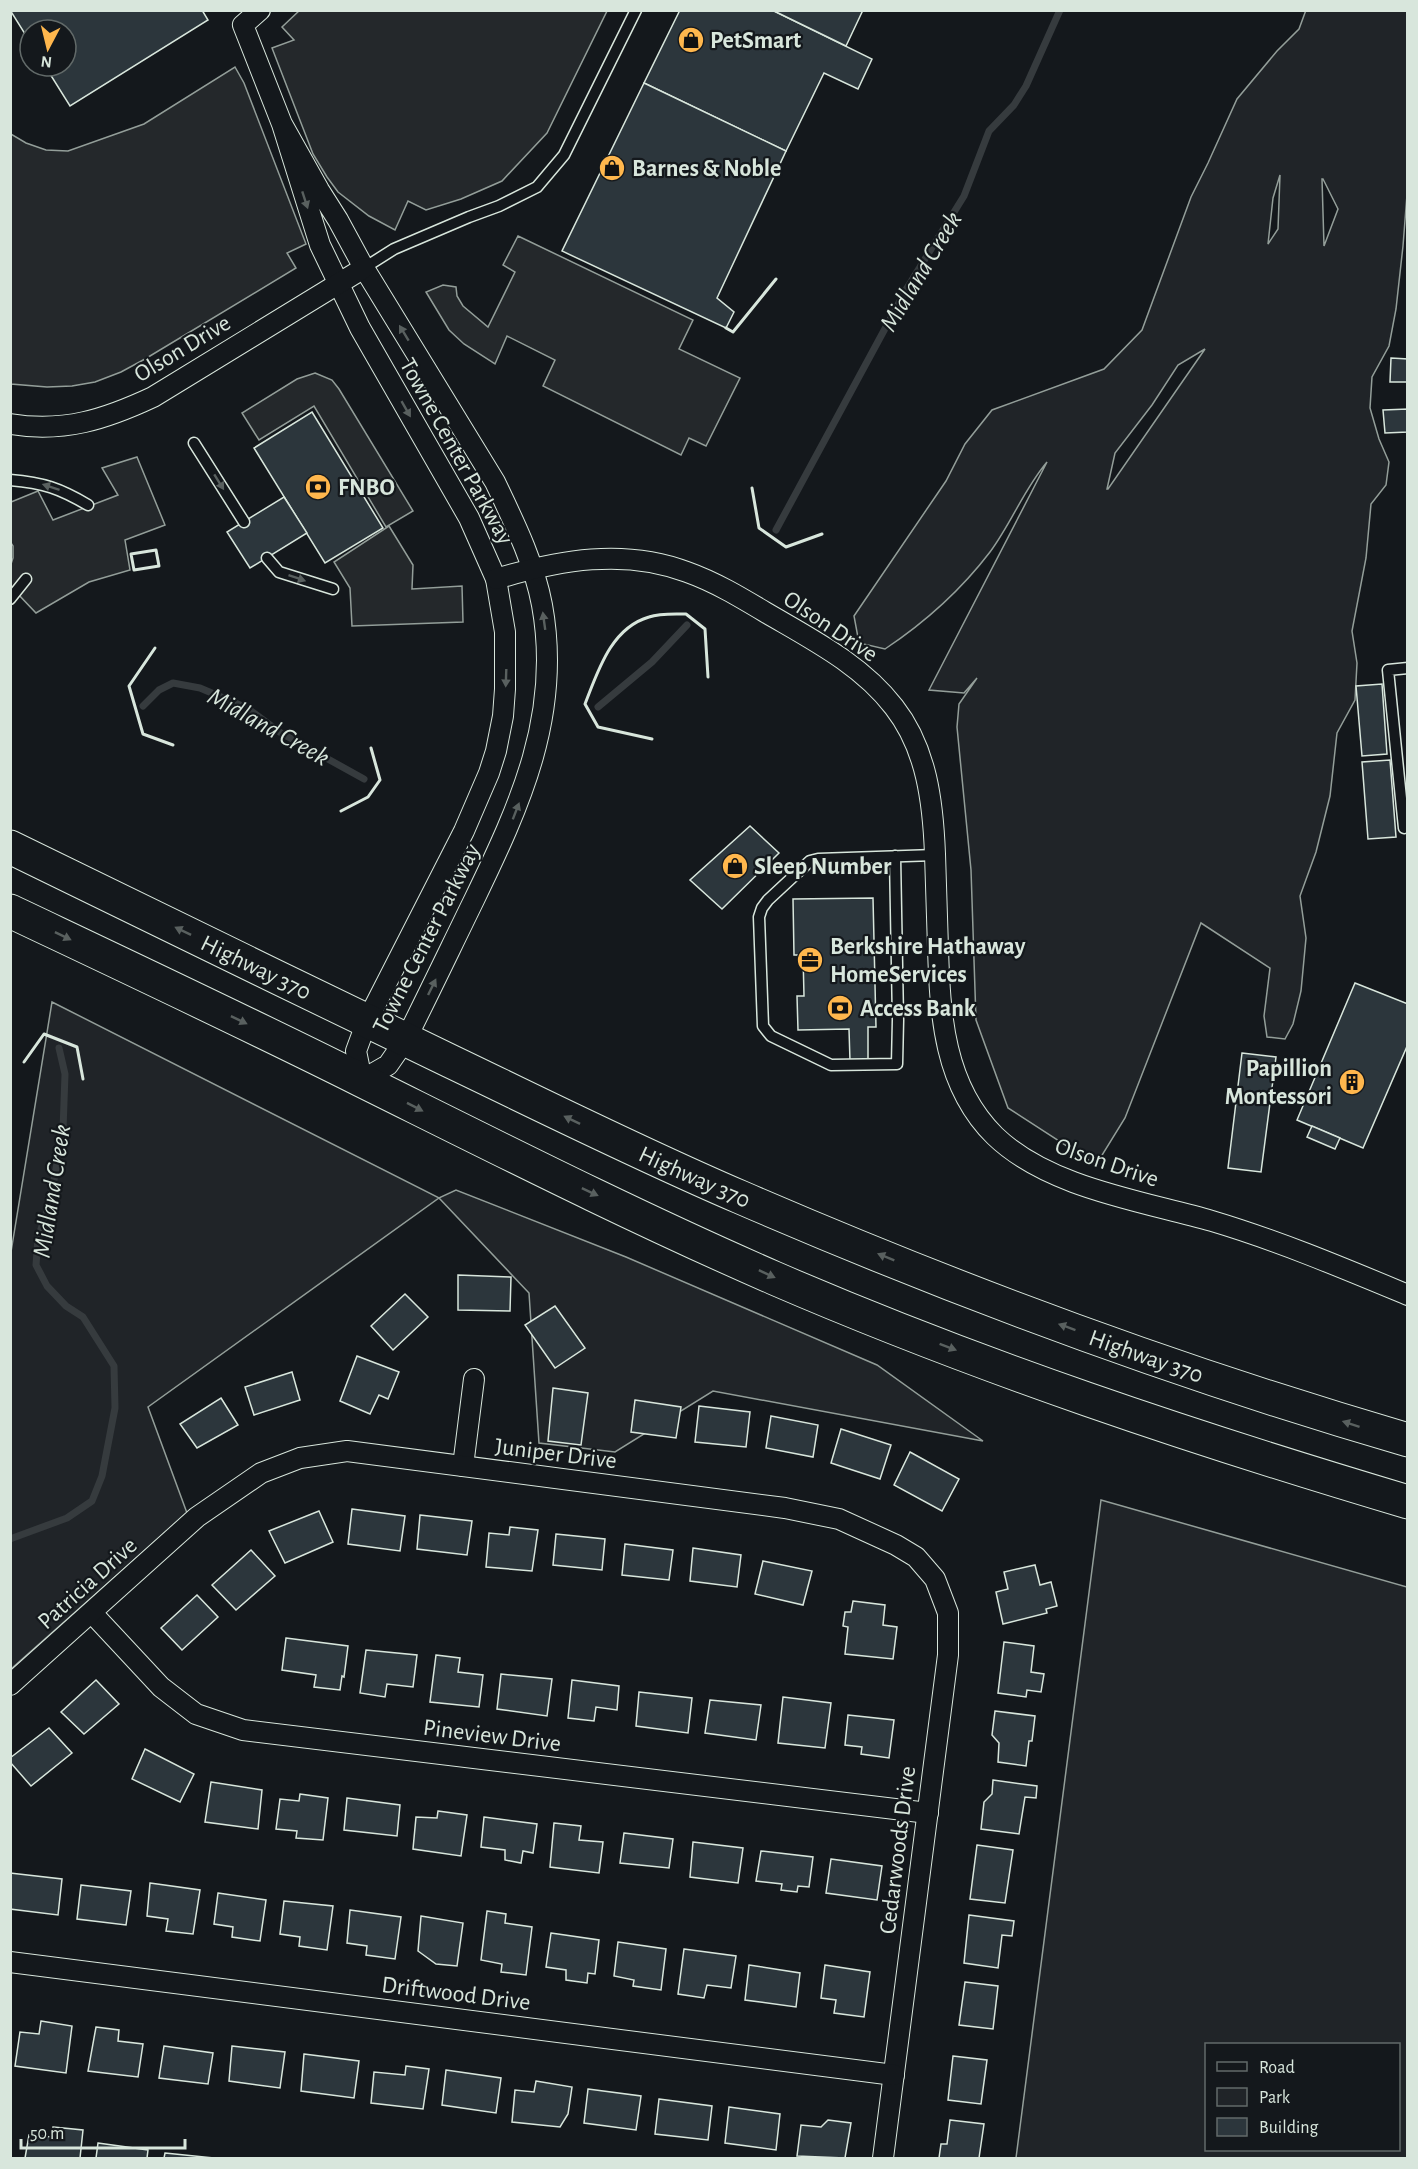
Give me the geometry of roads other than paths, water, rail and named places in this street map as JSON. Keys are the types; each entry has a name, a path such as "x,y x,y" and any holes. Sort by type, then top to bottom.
{"highway":[{"name":"Highway 370","path":"10,847 585,1126 739,1197 976,1293 1224,1382 1407,1440"},
{"path":"10,910 362,1080 470,1135 775,1278 880,1321 1159,1424 1407,1502"}],"street":[{"name":"Towne Center Parkway","path":"260,10 243,25 282,124 308,212 337,284 360,328 470,518 496,579 506,632 503,716 496,751 464,831 367,1021 356,1051 362,1080 388,1065 406,1040 508,831 540,737 547,697 546,633 542,605 532,568 495,482 364,268 282,124"},
{"name":"Olson Drive","path":"10,424 52,426 78,424 104,418 129,408 153,397 364,268"},
{"name":"Olson Drive","path":"496,579 560,562 606,558 666,565 689,572 724,588 834,653 859,671 895,708 910,732 920,756 932,803 939,1004 944,1034 950,1059 960,1084 973,1107 996,1136 1037,1165 1068,1179 1309,1254 1407,1295"},
{"path":"463,1466 474,1379"},
{"name":"Juniper Drive","path":"196,1517 261,1473 300,1458 347,1451 785,1508 828,1516 866,1531 916,1557"},
{"name":"Patricia Drive","path":"10,1685 196,1517"},
{"name":"Cedarwoods Drive","path":"883,2158 948,1655 948,1613 935,1579 916,1557"},
{"name":"Pineview Drive","path":"92,1613 161,1687 196,1714 243,1730 928,1813"},
{"name":"Driftwood Drive","path":"10,1962 894,2075"}],"lane":[{"path":"364,268 403,245 499,206 537,187 564,155 636,10"},
{"path":"194,443 244,522"},
{"path":"10,480 48,485 88,506"},
{"path":"267,558 279,572 333,589"},
{"path":"10,599 26,579"},
{"path":"1404,828 1388,670 1407,668"},
{"path":"895,856 897,1064 831,1065 771,1036 763,1026 759,917 762,908 810,861 895,856 935,855"}],"waterway":[{"name":"Midland Creek","path":"776,530 907,288 964,196 989,131 1014,105 1026,86 1060,10"},
{"name":"Midland Creek","path":"598,707 652,662 687,625"},
{"name":"Midland Creek","path":"143,706 159,690 173,683 200,688 247,708 281,733 364,779"},
{"name":"Midland Creek","path":"10,1539 67,1518 92,1501 102,1476 115,1408 114,1366 83,1317 66,1306 47,1286 36,1265 38,1238 50,1202 63,1130 65,1074 59,1048"}],"place":[{"name":"PetSmart","path":"691,40"},
{"name":"Barnes & Noble","path":"612,168"},
{"name":"FNBO","path":"318,487"},
{"name":"Sleep Number","path":"735,866"},
{"name":"Berkshire Hathaway HomeServices","path":"810,960"},
{"name":"Access Bank","path":"840,1008"},
{"name":"Papillion Montessori","path":"1352,1082"}]}
